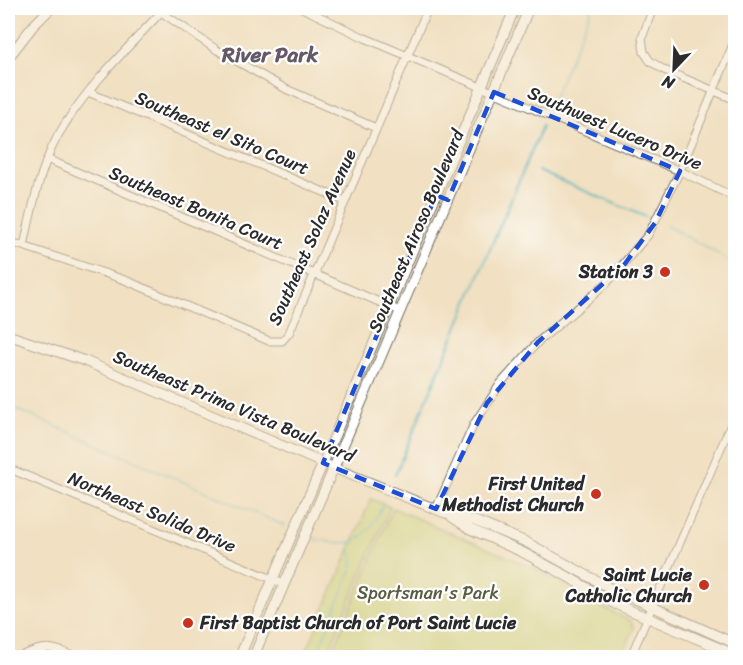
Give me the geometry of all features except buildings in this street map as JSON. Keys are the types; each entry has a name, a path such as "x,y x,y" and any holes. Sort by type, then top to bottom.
{"main road":[{"path":"8,58 33,26 51,8"},
{"name":"Southeast Airoso Boulevard","path":"239,657 515,8"},
{"name":"Southeast Airoso Boulevard","path":"253,657 529,8"},
{"path":"436,195 448,200"},
{"name":"Southeast Prima Vista Boulevard","path":"8,335 86,361 440,511"},
{"path":"440,511 475,521 534,546 608,587 735,644"},
{"path":"440,511 470,530 523,553 615,604 735,655"}],"street":[{"name":"Southwest Lucero Drive","path":"302,8 407,57 680,171 735,198"},
{"name":"Southeast Solaz Avenue","path":"8,241 124,280 269,340 282,341 289,333 428,8"},
{"path":"653,8 643,33 643,48 647,58 656,66 735,100"},
{"path":"24,246 36,193 47,159 64,125 88,92 158,10 217,50 286,89 376,128"},
{"path":"440,511 462,448 487,403 510,372 538,342 588,301 624,265 655,223 680,171 735,37"},
{"name":"Southeast el Sito Court","path":"88,92 345,201"},
{"name":"Southeast Bonita Court","path":"47,159 400,311"},
{"path":"630,657 735,413"},
{"name":"Northeast Solida Drive","path":"8,468 284,584"},
{"path":"15,657 49,647 78,657"}],"highlighted area":[{"path":"494,92 680,171 655,223 624,265 538,342 487,403 436,509 323,463 436,195 448,200"}],"green space":[{"path":"371,499 390,507 326,657 304,657"},
{"name":"Sportsman's Park","path":"393,508 538,570 631,621 634,628 622,657 330,657"}],"waterway":[{"path":"551,104 592,8"},
{"path":"395,475 542,126"},
{"path":"538,171 646,217"},
{"path":"667,226 736,266"},
{"path":"8,408 18,410 285,526"},
{"path":"315,539 340,543 358,539 371,526 383,504"},
{"path":"315,658 351,571 353,564 350,543"}],"place":[{"name":"Station 3","path":"665,272"},
{"name":"First United Methodist Church","path":"596,494"},
{"name":"Saint Lucie Catholic Church","path":"704,585"},
{"name":"First Baptist Church of Port Saint Lucie","path":"188,623"}],"district":[{"name":"River Park","path":"270,55"}]}
